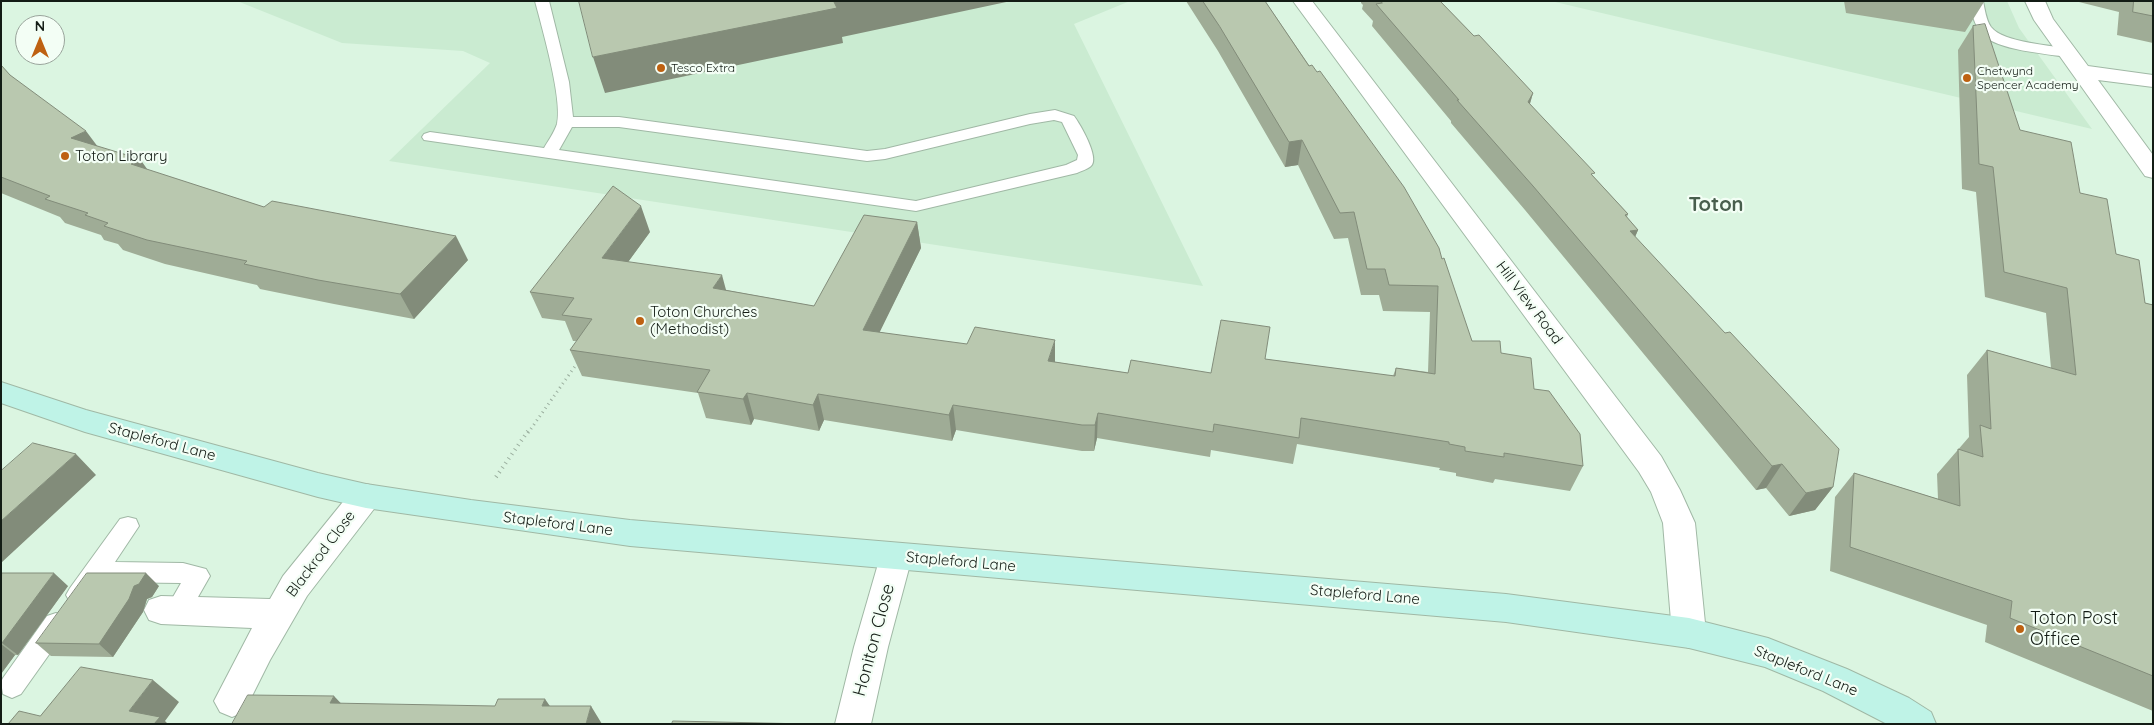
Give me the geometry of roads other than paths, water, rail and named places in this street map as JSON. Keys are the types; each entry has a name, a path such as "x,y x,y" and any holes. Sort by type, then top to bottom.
{"main road":[{"name":"Stapleford Lane","path":"1,392 84,421 318,485 366,496 471,512 630,533 1506,608 1688,633 1776,656 1835,680 1896,710 1918,724"}],"street":[{"name":"Hill View Road","path":"1302,1 1650,464 1665,490 1679,523 1688,633"},
{"path":"2035,1 2044,20 2153,171"},
{"path":"2081,71 2153,81"},
{"name":"Blackrod Close","path":"232,701 295,586 366,496"},
{"name":"Honiton Close","path":"853,724 896,557"},
{"name":"Blackrod Close","path":"169,611 278,614"}],"lane":[{"path":"542,1 565,106 566,122 550,154"},
{"path":"1976,1 1982,25 1990,35 2068,53"},
{"path":"430,137 916,206 1071,169 1085,163 1086,155 1068,119 1055,115 1030,119 885,154 867,156 620,122 566,122"},
{"path":"12,686 128,526"},
{"path":"94,572 184,573 198,576 169,611"}],"place":[{"name":"Tesco Extra","path":"661,68"},
{"name":"Chetwynd Spencer Academy","path":"1967,78"},
{"name":"Toton Library","path":"65,156"},
{"name":"Toton Churches (Methodist)","path":"640,321"},
{"name":"Toton Post Office","path":"2020,629"}],"district":[{"name":"Toton","path":"1716,205"}]}
